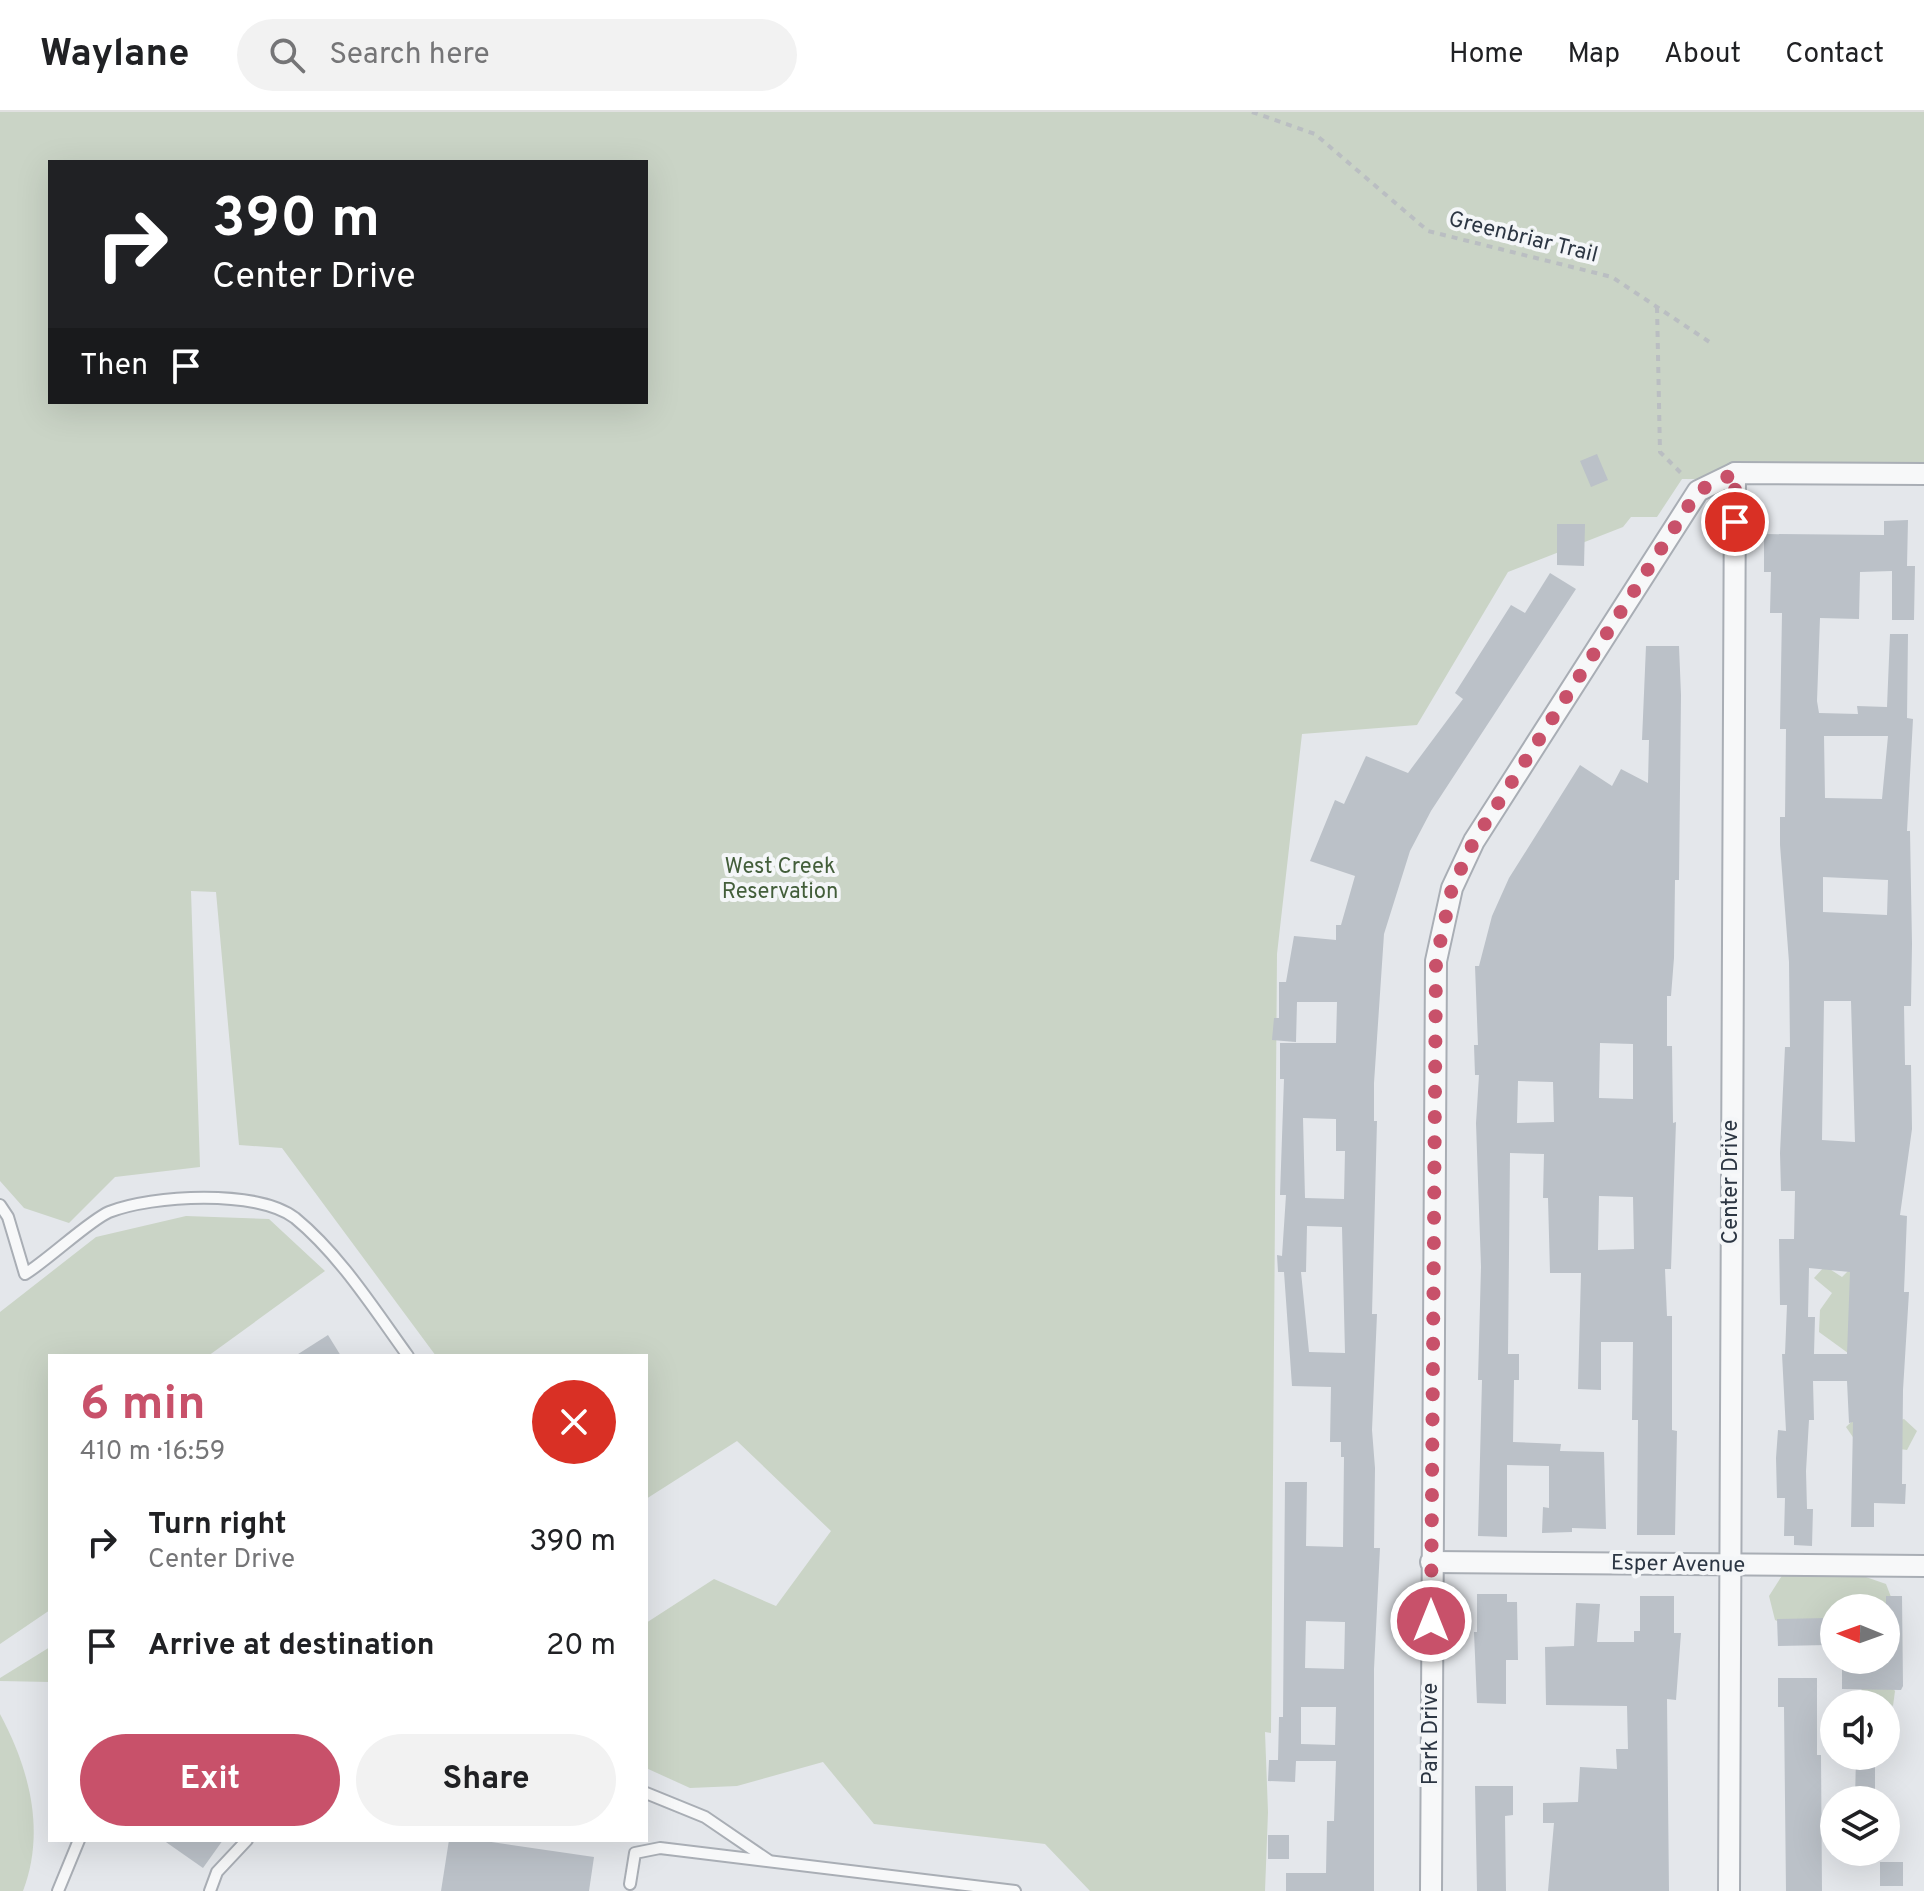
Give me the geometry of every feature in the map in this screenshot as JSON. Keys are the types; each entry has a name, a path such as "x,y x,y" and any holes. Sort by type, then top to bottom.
{"street":[{"path":"1735,473 1924,474"},
{"name":"Park Drive","path":"1431,1891 1436,961 1452,888 1474,841 1698,491 1735,473"},
{"name":"Center Drive","path":"1729,1891 1735,473"},
{"name":"Esper Avenue","path":"1431,1562 1730,1567 1924,1566"}],"lane":[{"path":"0,1205 8,1217 25,1274 107,1212 176,1197 236,1198 293,1217 353,1280 407,1354"},
{"path":"648,1794 705,1817 769,1861"},
{"path":"58,1891 78,1842"},
{"path":"210,1891 217,1872 245,1842"},
{"path":"630,1884 635,1853 660,1848 1015,1891"}],"path":[{"name":"Greenbriar Trail","path":"1252,112 1315,134 1428,231 1612,277 1711,343"},
{"path":"1657,307 1660,452 1682,474"}],"green space":[{"name":"West Creek Reservation","path":"0,112 1924,112 1924,480 1682,479 1657,517 1631,517 1623,527 1508,572 1417,725 1302,734 1277,954 1271,1733 1265,1732 1268,1812 1265,1891 1090,1891 1045,1844 874,1824 823,1762 737,1786 690,1788 648,1769 648,1622 714,1579 776,1606 831,1531 737,1441 648,1498 648,1354 435,1354 282,1148 239,1145 216,892 191,891 200,1167 115,1177 69,1223 24,1208 0,1181"},
{"path":"186,1216 269,1219 325,1271 211,1354 48,1354 48,1611 0,1644 0,1312 96,1237"},
{"path":"1858,1261 1886,1424 1904,1419 1917,1431 1907,1450 1857,1443 1846,1427 1869,1405 1859,1361 1819,1332 1820,1310 1832,1293 1814,1278 1825,1266 1842,1277"},
{"path":"1783,1574 1863,1576 1886,1584 1890,1594 1820,1594 1820,1631 1803,1632 1775,1620 1769,1596"},
{"path":"48,1648 48,1682 0,1681 0,1678"},
{"path":"1880,1674 1894,1690 1861,1690"},
{"path":"0,1714 19,1756 31,1800 33,1846 23,1891 0,1891"}],"building":[{"path":"1597,454 1608,480 1591,487 1580,461"},
{"path":"1908,520 1907,566 1915,566 1914,620 1892,620 1892,571 1860,572 1859,619 1820,618 1817,701 1819,713 1858,714 1857,706 1887,707 1890,634 1908,634 1907,718 1913,719 1907,831 1910,831 1912,944 1911,1006 1904,1006 1905,1065 1911,1065 1912,1129 1900,1215 1907,1216 1904,1292 1909,1292 1903,1390 1902,1484 1906,1484 1905,1504 1874,1503 1874,1527 1851,1527 1853,1422 1849,1423 1847,1381 1813,1381 1814,1420 1809,1420 1806,1471 1807,1509 1813,1509 1812,1546 1794,1545 1794,1536 1784,1536 1785,1498 1777,1498 1776,1458 1778,1430 1786,1431 1782,1354 1785,1354 1787,1305 1780,1305 1779,1239 1794,1239 1795,1191 1781,1191 1780,1153 1785,1047 1790,1047 1789,962 1780,845 1780,817 1785,817 1786,729 1780,729 1782,613 1770,613 1771,572 1764,572 1764,534 1884,535 1884,521","holes":["1824,736 1888,736 1882,799 1825,798","1823,877 1888,880 1887,915 1823,912","1824,1001 1851,1001 1855,1142 1822,1140","1809,1268 1850,1272 1847,1354 1814,1354 1815,1317 1808,1317"]},
{"path":"1557,524 1585,524 1584,566 1557,565"},
{"path":"1550,573 1576,589 1431,811 1410,851 1384,934 1374,1083 1374,1121 1377,1121 1372,1314 1377,1314 1372,1430 1374,1548 1380,1548 1374,1669 1374,1891 1286,1891 1286,1873 1326,1873 1327,1821 1334,1821 1336,1761 1296,1761 1295,1782 1268,1781 1269,1760 1278,1760 1279,1717 1283,1717 1285,1482 1307,1482 1306,1546 1343,1547 1344,1457 1341,1457 1341,1442 1330,1442 1331,1387 1292,1386 1284,1272 1278,1272 1277,1255 1282,1256 1286,1195 1280,1195 1284,1079 1280,1079 1280,1043 1336,1043 1337,1002 1297,1002 1296,1042 1272,1040 1274,1018 1279,1018 1279,982 1286,982 1294,936 1336,940 1336,925 1341,925 1355,876 1310,861 1335,800 1344,804 1366,756 1408,773 1463,699 1455,693 1511,605 1525,613","holes":["1303,1118 1336,1119 1336,1151 1345,1151 1344,1199 1305,1198","1307,1226 1342,1227 1345,1353 1309,1352 1301,1272 1306,1272","1306,1621 1345,1622 1344,1669 1305,1668","1301,1707 1336,1707 1335,1745 1301,1744"]},
{"path":"1646,646 1679,646 1679,880 1675,880 1671,996 1667,996 1667,1046 1672,1046 1673,1123 1676,1122 1671,1269 1665,1269 1667,1316 1672,1316 1672,1430 1677,1431 1675,1535 1637,1535 1638,1420 1632,1420 1633,1342 1601,1342 1601,1390 1578,1389 1581,1273 1550,1273 1548,1198 1543,1198 1544,1154 1510,1153 1508,1354 1519,1354 1519,1380 1514,1380 1513,1442 1561,1444 1560,1451 1604,1452 1606,1529 1572,1528 1572,1532 1542,1533 1543,1507 1549,1508 1549,1466 1507,1465 1507,1537 1478,1536 1482,1380 1478,1380 1481,1267 1476,1123 1479,1075 1475,1075 1474,1045 1478,1045 1475,966 1479,966 1492,916 1509,878 1580,765 1612,786 1621,769 1648,783 1649,740 1642,740","holes":["1600,1043 1633,1044 1633,1099 1599,1098","1518,1081 1553,1082 1554,1122 1517,1123","1599,1196 1633,1197 1634,1249 1598,1250"]},
{"path":"328,1335 340,1354 298,1354"},
{"path":"1477,1594 1507,1594 1507,1602 1517,1602 1518,1660 1506,1660 1506,1704 1477,1703 1474,1632 1477,1632"},
{"path":"1640,1596 1674,1596 1674,1633 1681,1633 1676,1700 1667,1699 1669,1891 1548,1891 1554,1823 1543,1823 1543,1803 1578,1802 1580,1767 1617,1769 1616,1749 1628,1749 1627,1706 1546,1705 1545,1647 1574,1646 1576,1603 1600,1604 1597,1642 1634,1642 1634,1631 1640,1631"},
{"path":"1902,1596 1901,1690 1842,1689 1842,1674 1900,1674"},
{"path":"1820,1618 1820,1645 1778,1646 1777,1619"},
{"path":"1778,1678 1817,1678 1822,1891 1786,1891 1784,1707 1778,1707"},
{"path":"1856,1770 1875,1770 1875,1786 1855,1786"},
{"path":"1475,1786 1513,1786 1513,1815 1505,1816 1506,1891 1477,1891"},
{"path":"1268,1835 1289,1835 1289,1859 1268,1859"},
{"path":"166,1842 222,1842 203,1868"},
{"path":"449,1842 492,1842 594,1857 589,1891 441,1891"},
{"path":"1903,1862 1903,1886 1880,1886 1880,1866 1900,1866"}],"route":[{"path":"1431,1621 1436,961 1452,888 1474,841 1698,491 1735,473 1735,522"}]}
